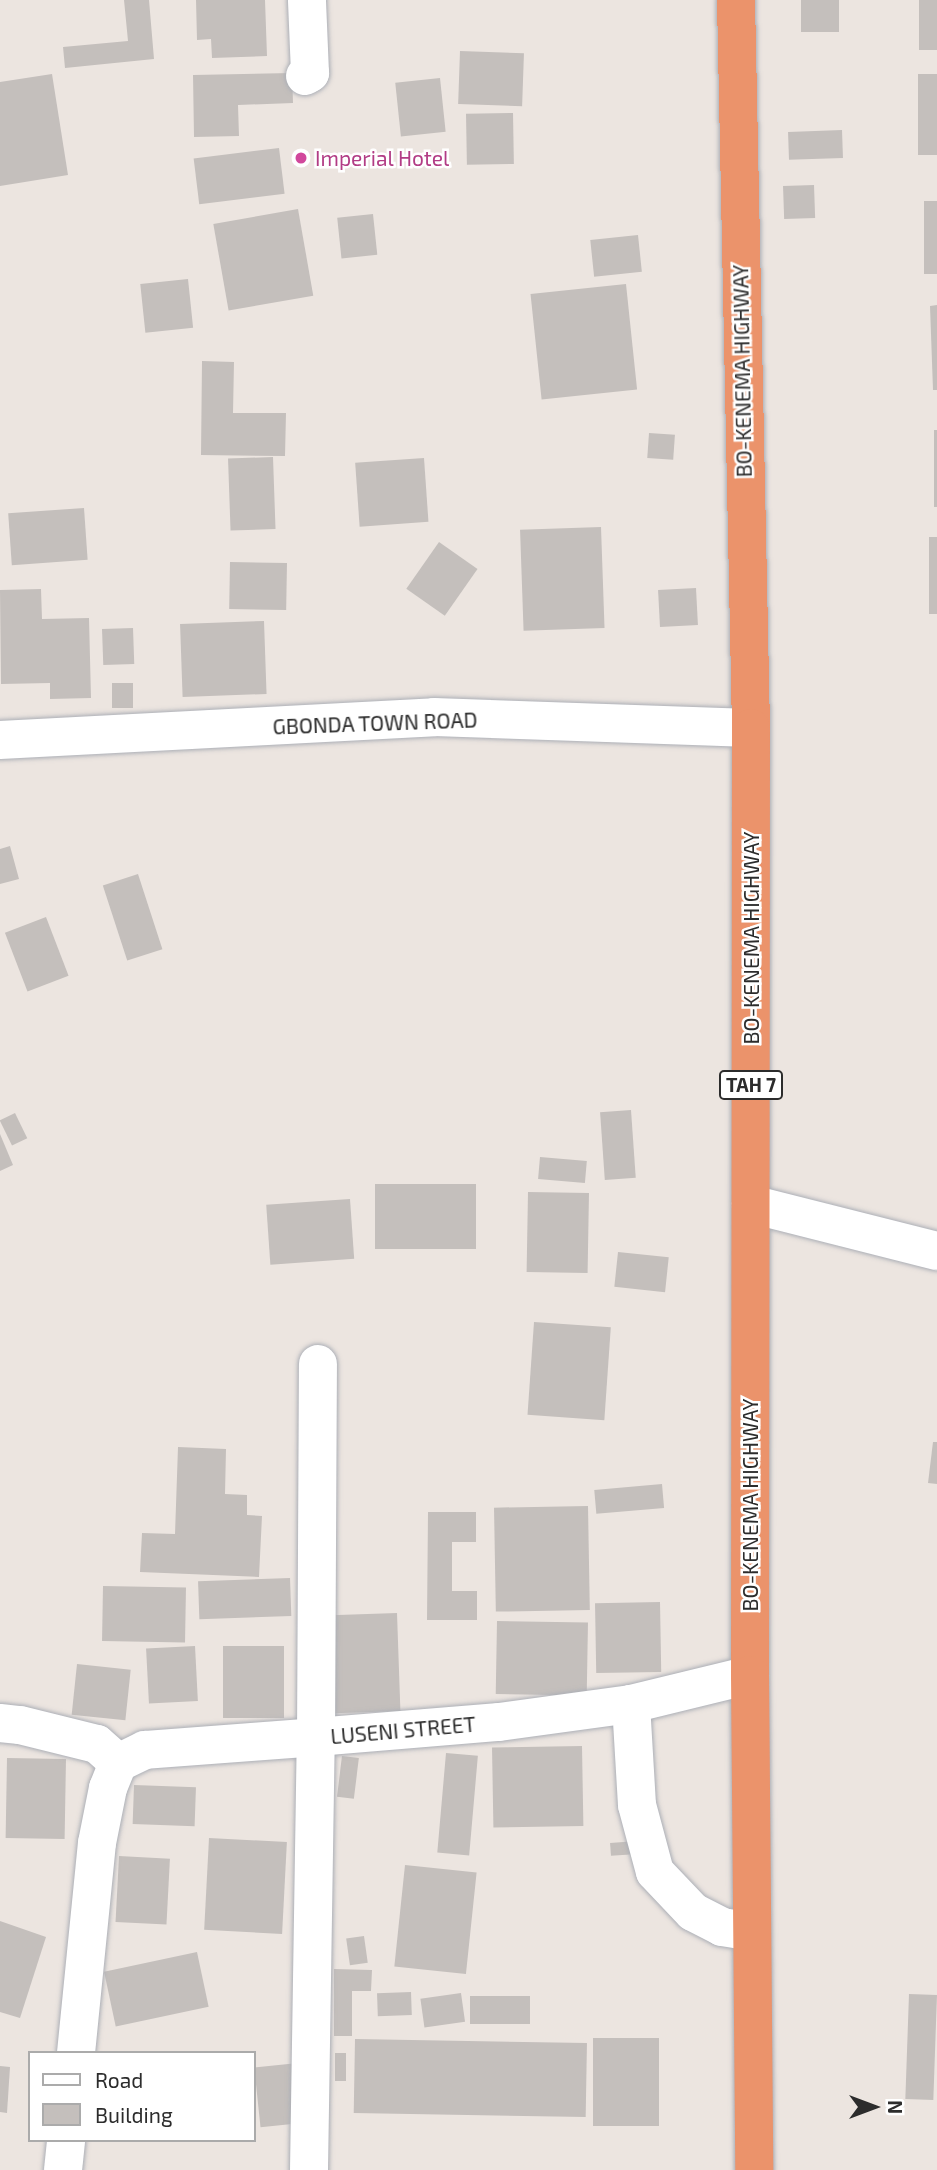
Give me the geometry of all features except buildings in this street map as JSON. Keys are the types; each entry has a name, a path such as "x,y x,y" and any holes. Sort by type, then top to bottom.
{"highway":[{"name":"BO-KENEMA HIGHWAY","path":"736,0 751,728 750,1675 754,2170"}],"street":[{"path":"305,76 310,73 307,0"},
{"name":"GBONDA TOWN ROAD","path":"0,740 434,717 751,728"},
{"path":"751,1204 937,1251"},
{"path":"76,2051 97,1843 108,1788 118,1763 145,1750 316,1737 318,1364"},
{"name":"LUSENI STREET","path":"309,2170 316,1737 499,1722 631,1704 750,1675"},
{"path":"631,1704 637,1805 655,1872 693,1912 722,1927 752,1932"},
{"path":"0,1723 20,1725 97,1744 118,1763"},
{"path":"63,2170 66,2142"}],"place":[{"name":"Imperial Hotel","path":"301,158"}]}
